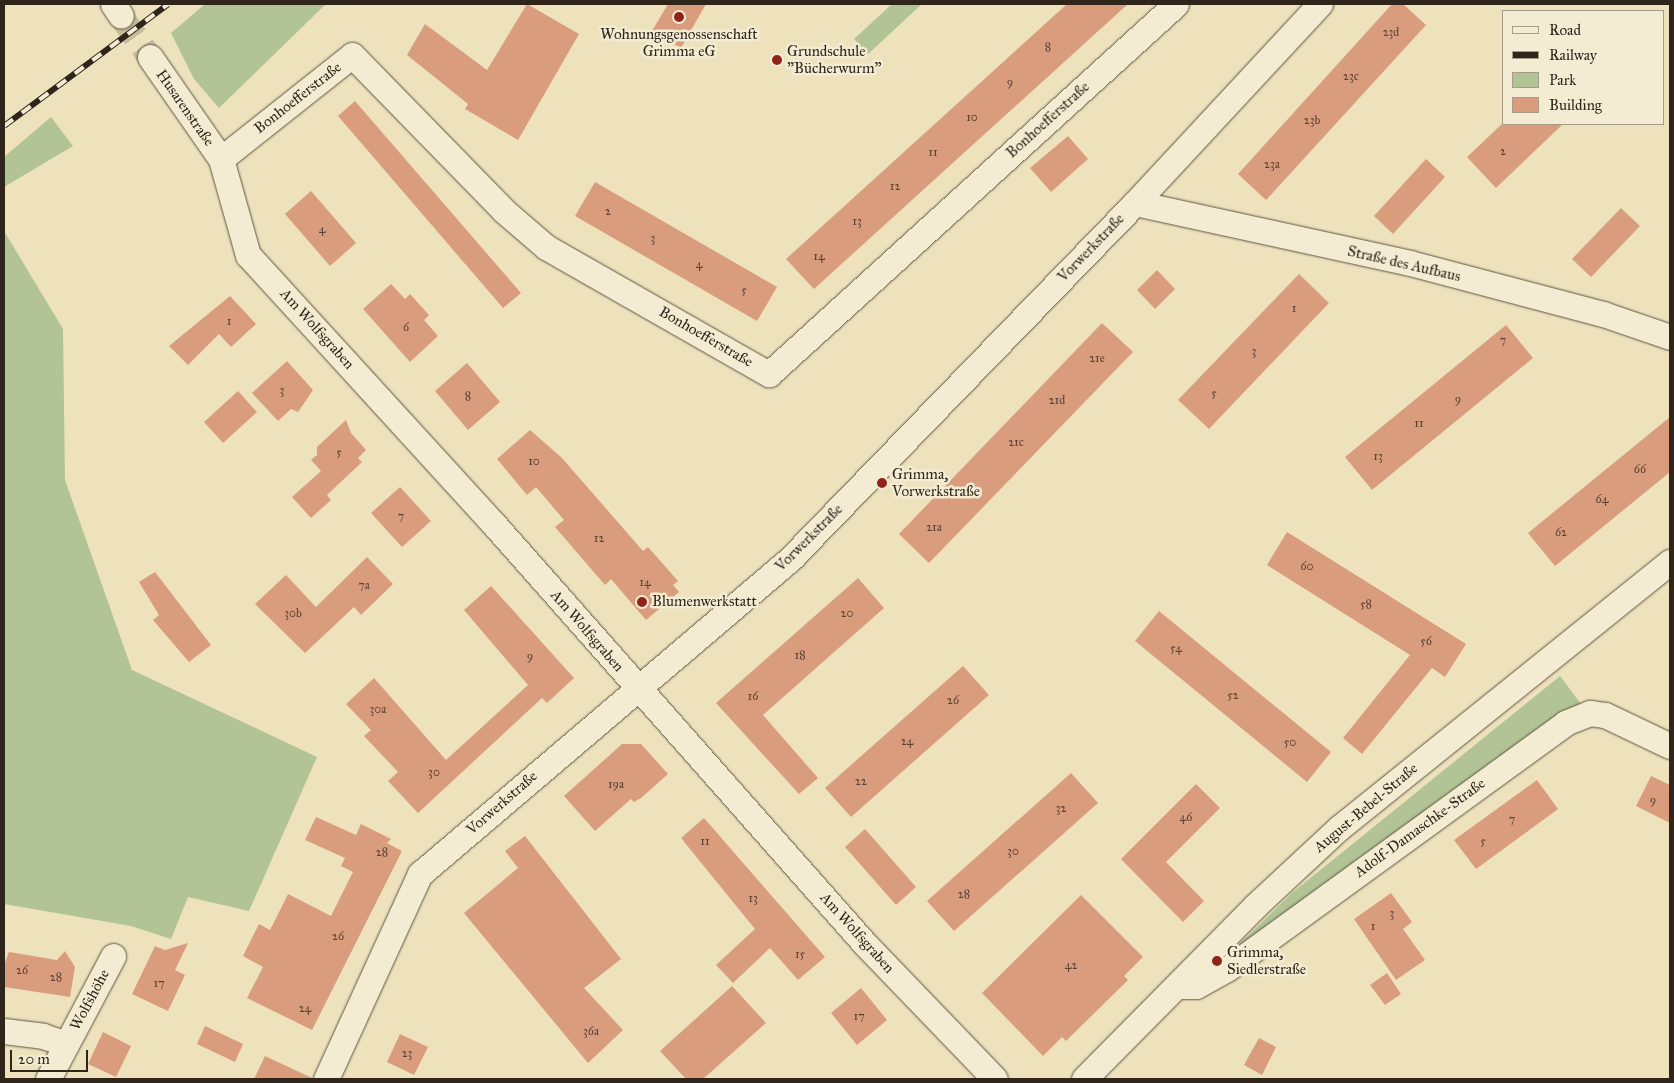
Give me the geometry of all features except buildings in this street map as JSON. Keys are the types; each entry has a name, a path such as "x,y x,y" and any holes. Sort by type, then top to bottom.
{"street":[{"name":"Bonhoefferstraße","path":"221,158 352,55 504,211 546,247 770,374 1176,4"},
{"name":"Vorwerkstraße","path":"326,1079 420,874 793,556 1135,204 1318,4"},
{"name":"Husarenstraße","path":"150,57 221,158"},
{"name":"Am Wolfsgraben","path":"221,158 248,255 639,689 865,944 995,1079"},
{"name":"Straße des Aufbaus","path":"1135,204 1410,263 1594,312 1670,337"},
{"name":"August-Bebel-Straße","path":"1084,1079 1339,828 1670,562"},
{"name":"Adolf-Damaschke-Straße","path":"1178,986 1196,986 1228,969 1565,723 1590,713 1605,715 1670,746"},
{"name":"Wolfshöhe","path":"48,1079 114,956"},
{"name":"Wolfshöhe","path":"4,1031 43,1036 66,1044"}],"green space":[{"path":"205,4 326,4 219,108 194,79 171,33"},
{"path":"892,4 922,4 868,54 854,39"},
{"path":"51,117 73,146 4,187 4,157"},
{"path":"4,231 63,329 65,480 132,670 317,757 249,911 188,897 171,939 131,926 4,904"},
{"path":"1560,676 1581,704 1226,957 1292,893"}],"tunnel":[{"path":"121,16 150,57"}],"railway":[{"path":"4,126 168,4"}],"place":[{"name":"Wohnungsgenossenschaft Grimma eG","path":"679,17"},
{"name":"Grundschule \"Bücherwurm\"","path":"777,60"},
{"name":"Grimma, Vorwerkstraße","path":"882,483"},
{"name":"Blumenwerkstatt","path":"642,602"},
{"name":"Grimma, Siedlerstraße","path":"1217,961"}]}
